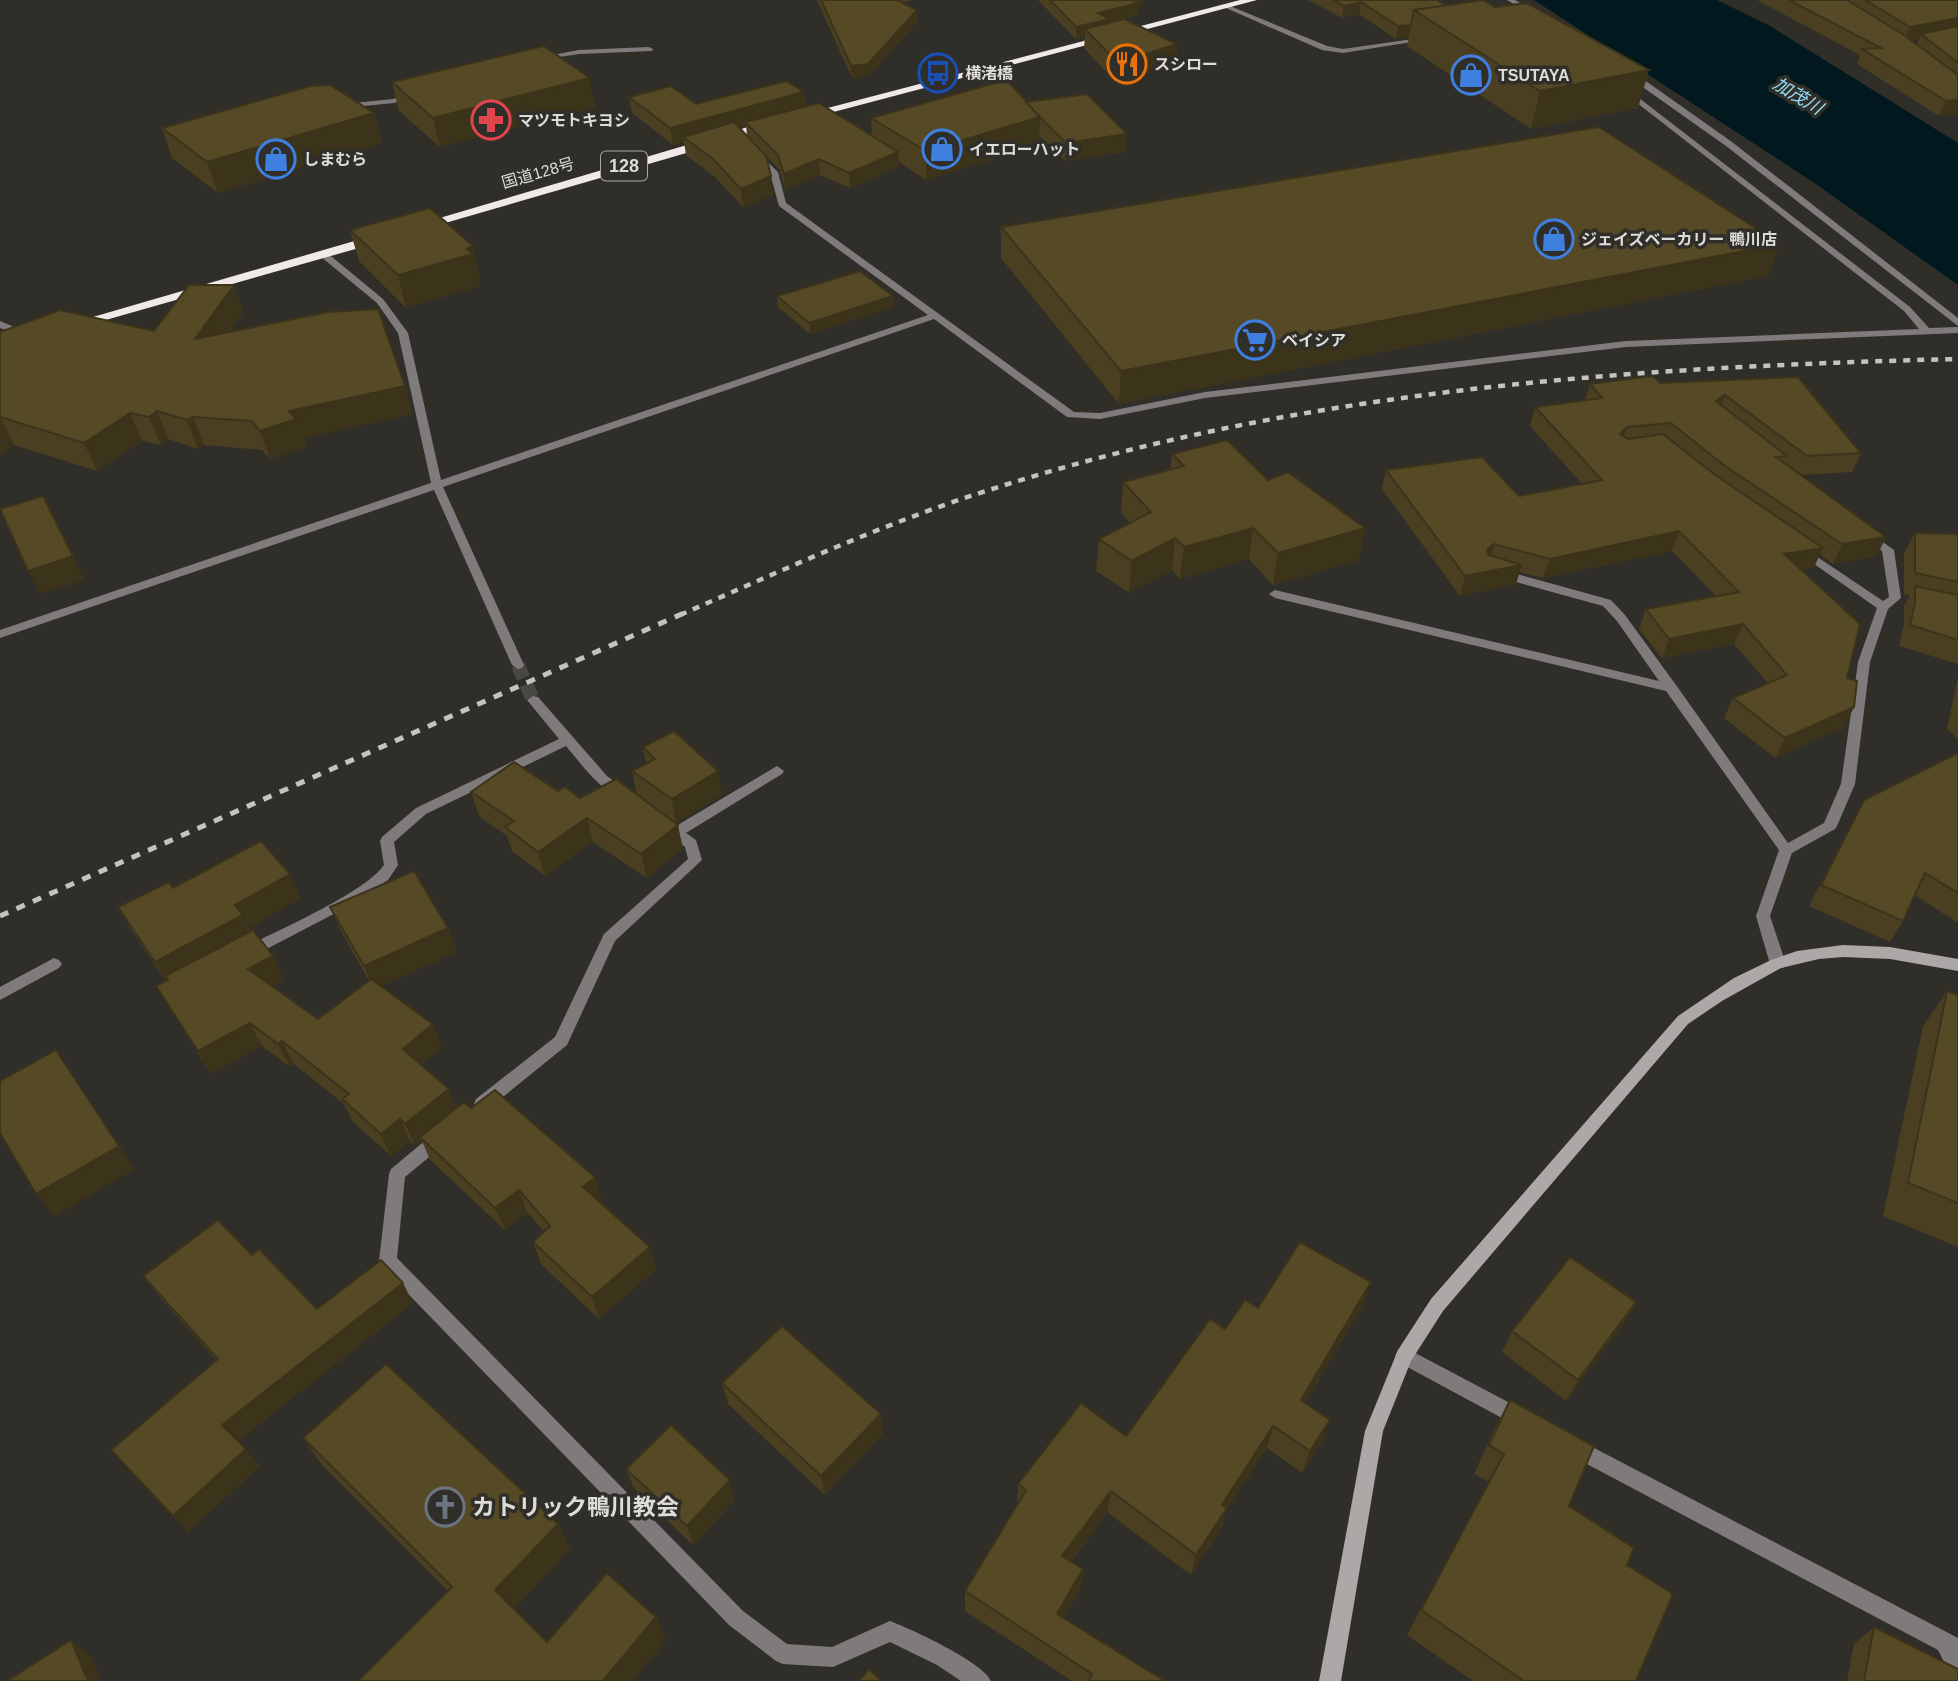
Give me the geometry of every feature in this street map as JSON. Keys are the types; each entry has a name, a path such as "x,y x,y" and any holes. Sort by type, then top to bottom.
{"highway":[{"name":"国道128号","path":"10,344 737,133 1252,0"}],"street":[{"path":"1510,0 1545,20"},
{"path":"1228,7 1325,48 1343,51 1434,38"},
{"path":"533,60 579,52 649,49"},
{"path":"1623,69 1729,144 1958,323"},
{"path":"1617,84 1907,309 1926,331"},
{"path":"332,108 394,101 419,93"},
{"path":"737,133 774,172 782,204 1070,415 1100,416 1205,395 1626,344 1958,330"},
{"path":"323,254 380,301 403,333 437,485 518,665"},
{"path":"0,634 937,315"},
{"path":"0,324 43,334"},
{"path":"1777,964 1763,916 1786,850 1830,826 1848,784 1864,662 1882,607 1901,599 1888,550 1856,525"},
{"path":"1797,548 1882,607"},
{"path":"1490,570 1607,603 1672,688 1786,850"},
{"path":"1275,594 1672,688"},
{"path":"533,700 602,779 634,802"},
{"path":"237,958 371,887 389,870 391,856 387,841 421,811 566,740"},
{"path":"676,833 777,771"},
{"path":"655,818 691,844 695,860 609,938 561,1041 397,1174 388,1261 736,1618 783,1654 832,1657 890,1631 944,1658 980,1681"},
{"path":"1330,1681 1374,1431 1404,1356 1437,1306 1683,1020 1729,988 1777,964 1820,953 1891,954 1958,965"},
{"path":"0,994 54,964"},
{"path":"1404,1356 1952,1646 1958,1669"}],"water":[{"name":"加茂川","path":"1534,0 1717,0 1770,26 1958,143 1958,285 1813,182"}],"building":[{"path":"821,0 897,0 917,10 868,64 851,66"},
{"path":"1050,0 1133,0 1139,3 1098,13 1110,19 1076,27"},
{"path":"1333,0 1437,0 1446,6 1414,10 1411,25 1398,26 1361,2 1344,6"},
{"path":"1483,0 1495,7 1527,3 1649,70 1540,91 1414,10"},
{"path":"1789,0 1847,0 1904,35 1958,75 1958,100 1946,101 1862,49 1881,48"},
{"path":"1865,0 1958,0 1958,18 1910,27"},
{"path":"1124,19 1177,44 1118,63 1085,29"},
{"path":"1958,26 1958,63 1921,34"},
{"path":"544,46 590,78 433,118 392,82"},
{"path":"786,81 804,92 670,128 629,97 671,86 696,104"},
{"path":"1008,81 1040,117 926,151 871,118 995,83"},
{"path":"330,85 374,113 207,162 162,128 311,86"},
{"path":"1087,94 1127,134 1066,143 1026,102"},
{"path":"819,103 898,152 849,173 819,159 784,174 778,155 745,122"},
{"path":"734,122 766,156 771,176 741,189 713,159 683,137"},
{"name":"ベイシア","path":"1599,127 1780,244 1121,371 1001,227"},
{"path":"430,208 473,246 467,249 473,254 398,275 350,230"},
{"path":"860,271 893,296 809,323 777,296"},
{"path":"189,285 234,285 195,339 328,312 378,309 405,386 289,411 296,419 260,431 252,421 193,417 187,420 157,411 149,417 130,413 84,443 0,417 0,332 60,310 154,331"},
{"path":"1653,376 1660,383 1798,377 1861,453 1807,456 1725,395 1716,401 1787,456 1776,457 1886,537 1842,544 1725,466 1671,423 1627,427 1620,434 1628,439 1663,434 1714,474 1823,548 1784,554 1860,624 1847,678 1857,681 1854,707 1785,738 1733,698 1787,675 1743,624 1669,639 1646,609 1739,592 1679,531 1550,559 1494,544 1487,550 1489,555 1522,565 1465,576 1386,470 1482,457 1519,496 1602,480 1535,407 1602,398 1590,384"},
{"path":"1227,440 1268,480 1288,472 1365,528 1278,553 1253,528 1184,547 1175,538 1132,561 1099,539 1151,512 1123,482 1184,466 1172,454"},
{"path":"43,496 73,556 28,571 0,509"},
{"path":"1915,533 1958,534 1958,582 1915,573"},
{"path":"1915,586 1958,595 1958,640 1910,625 1915,603"},
{"path":"674,731 718,771 672,799 632,771 655,759 643,747"},
{"path":"1958,753 1958,893 1925,873 1903,921 1821,885 1864,800"},
{"path":"514,762 558,791 565,787 580,798 616,779 678,825 641,854 587,818 538,852 505,827 514,821 471,792"},
{"path":"261,841 290,874 235,905 243,915 155,962 118,907 169,882 173,888"},
{"path":"414,871 448,928 364,966 330,907"},
{"path":"253,930 273,956 248,969 318,1019 371,979 433,1024 403,1049 449,1089 405,1124 400,1119 381,1134 342,1099 349,1094 282,1041 278,1044 250,1023 198,1051 156,986 168,980 165,976"},
{"path":"1947,991 1958,995 1958,1203 1908,1183"},
{"path":"56,1050 119,1146 36,1194 0,1133 0,1081"},
{"path":"495,1090 595,1177 583,1187 650,1247 592,1297 533,1242 550,1226 519,1190 495,1208 420,1137 464,1102 471,1108"},
{"path":"218,1220 252,1255 259,1249 317,1309 381,1260 403,1283 222,1425 246,1449 173,1516 111,1450 218,1359 143,1276"},
{"path":"1300,1242 1371,1282 1301,1400 1330,1420 1310,1451 1273,1426 1222,1505 1227,1508 1196,1555 1111,1491 1062,1556 1083,1569 1057,1614 1165,1681 1089,1681 1092,1674 965,1591 1026,1490 1018,1484 1081,1403 1126,1436 1210,1319 1225,1329 1245,1300 1258,1308"},
{"path":"1570,1257 1636,1302 1578,1380 1512,1331"},
{"path":"782,1326 881,1414 821,1476 722,1383"},
{"path":"386,1364 558,1524 495,1590 547,1642 607,1573 656,1617 603,1681 358,1681 452,1587 303,1438"},
{"path":"1510,1400 1594,1446 1569,1506 1634,1548 1627,1565 1673,1594 1636,1681 1524,1681 1421,1610 1504,1454 1489,1445"},
{"path":"671,1425 730,1480 687,1526 626,1469"},
{"path":"1874,1627 1958,1669 1958,1681 1864,1681"},
{"path":"71,1640 88,1681 7,1681"},
{"path":"869,1669 882,1681 859,1681"}],"tunnel":[{"path":"518,665 533,700"}],"railway":[{"path":"680,615 832,549 947,504 1105,456 1224,428 1345,407 1589,377 1958,359"},
{"path":"0,916 684,613"}],"place":[{"name":"スシロー","path":"1127,64"},
{"name":"横渚橋","path":"938,73"},
{"name":"TSUTAYA","path":"1471,75"},
{"name":"マツモトキヨシ","path":"491,120"},
{"name":"イエローハット","path":"942,149"},
{"name":"しまむら","path":"276,159"},
{"name":"ジェイズベーカリー 鴨川店","path":"1554,239"},
{"name":"ベイシア","path":"1255,340"},
{"name":"カトリック鴨川教会","path":"445,1507"}]}
